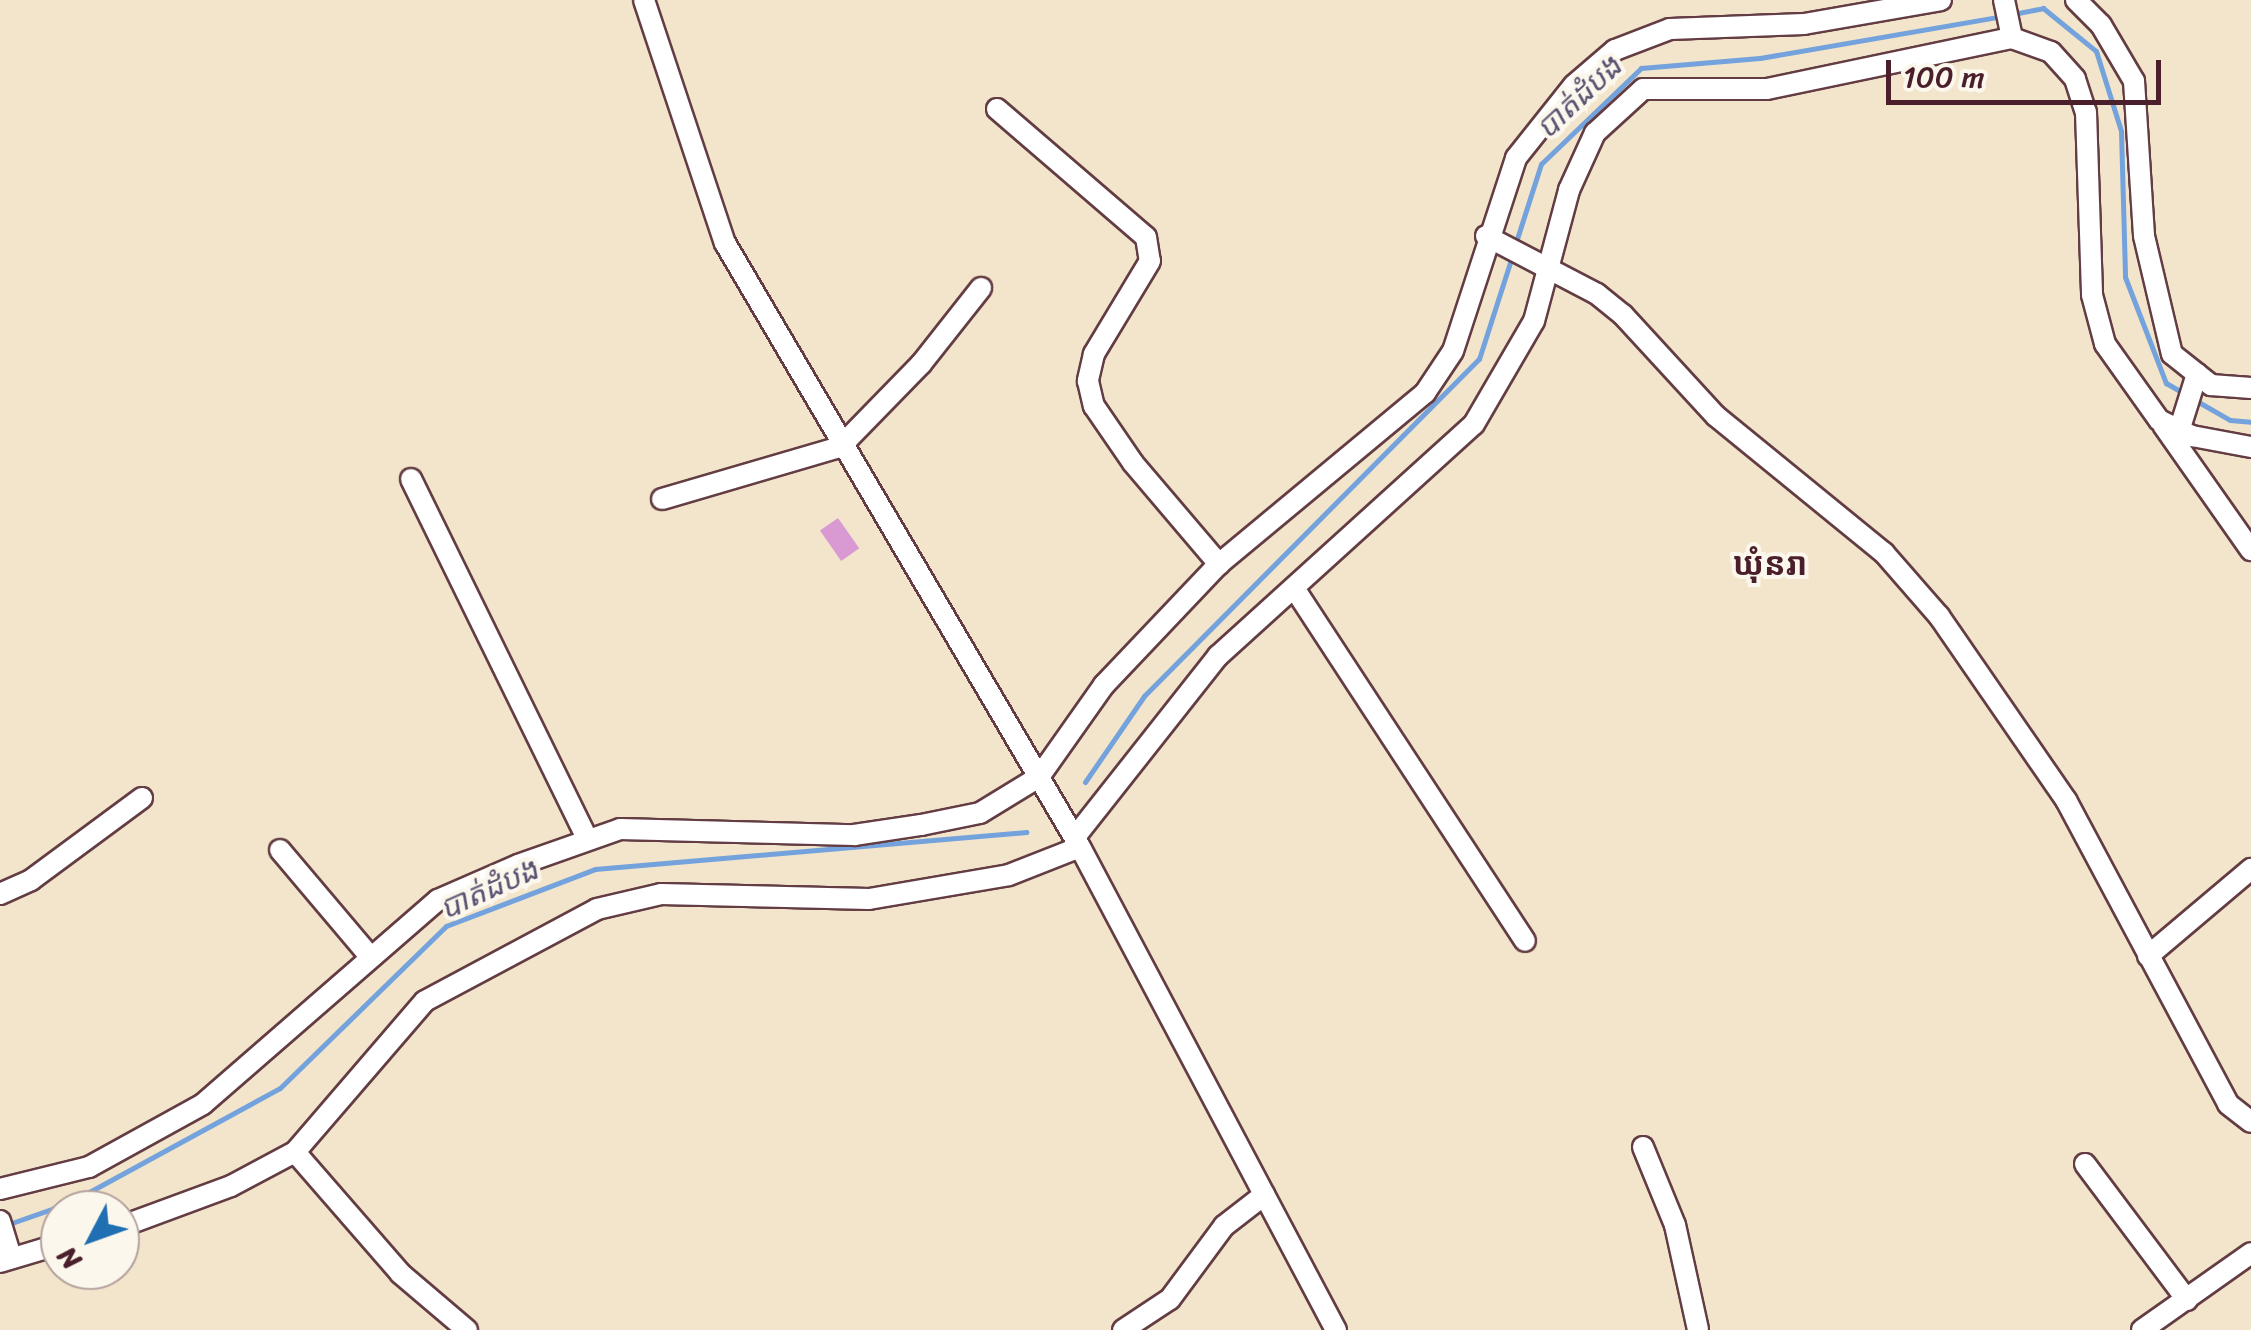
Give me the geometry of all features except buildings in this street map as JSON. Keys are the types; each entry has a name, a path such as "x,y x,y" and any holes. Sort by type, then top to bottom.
{"street":[{"path":"644,0 725,243 840,447 1078,842 1336,1330"},
{"path":"0,1189 89,1168 203,1104 368,954 438,900 587,838 648,828 779,836 871,832 980,813 1040,777 1104,685 1218,564 1426,393 1452,351 1486,236 1516,158 1542,120 1615,50 1670,29 1941,0"},
{"path":"2076,0 2102,25 2134,81 2144,236 2172,354 2196,380 2211,386 2251,388"},
{"path":"140,1220 231,1186 295,1152 425,1002 596,908 662,894 869,900 1009,875 1078,842 1199,677 1474,424 1534,321 1569,190 1595,134 1643,89 1767,88 2008,17 2051,52 2074,80 2090,145 2092,295 2105,344 2251,550"},
{"path":"997,109 1146,237 1150,261 1094,354 1088,381 1094,406 1132,463 1218,564"},
{"path":"1486,236 1548,267 1623,315 1716,416 1884,553 1939,616 2066,800 2228,1104 2251,1122"},
{"path":"662,499 840,447 921,364 981,288"},
{"path":"2179,430 2196,380"},
{"path":"2159,420 2179,430 2251,447"},
{"path":"411,479 587,838"},
{"path":"1296,591 1525,941"},
{"path":"0,894 31,880 142,798"},
{"path":"280,850 368,954"},
{"path":"2148,956 2251,869"},
{"path":"1643,1147 1675,1225 1698,1330"},
{"path":"295,1152 400,1273 467,1330"},
{"path":"2085,1164 2187,1300"},
{"path":"1123,1330 1170,1299 1224,1226 1264,1194"},
{"path":"4,1245 40,1244"},
{"path":"2156,1327 2251,1253"}],"waterway":[{"name":"បាត់ដំបង","path":"2013,14 2043,8 2096,51 2121,131 2125,277 2166,383 2185,394"},
{"name":"បាត់ដំបង","path":"1515,245 1541,164 1641,68 1760,58 2002,16"},
{"name":"បាត់ដំបង","path":"1085,782 1144,696 1479,359 1512,256"},
{"name":"បាត់ដំបង","path":"2195,400 2230,420 2251,422"},
{"name":"បាត់ដំបង","path":"6,1225 69,1203 280,1088 446,926 595,869 1026,832"}],"district":[{"name":"ឃុំនរា","path":"1770,565"}]}
